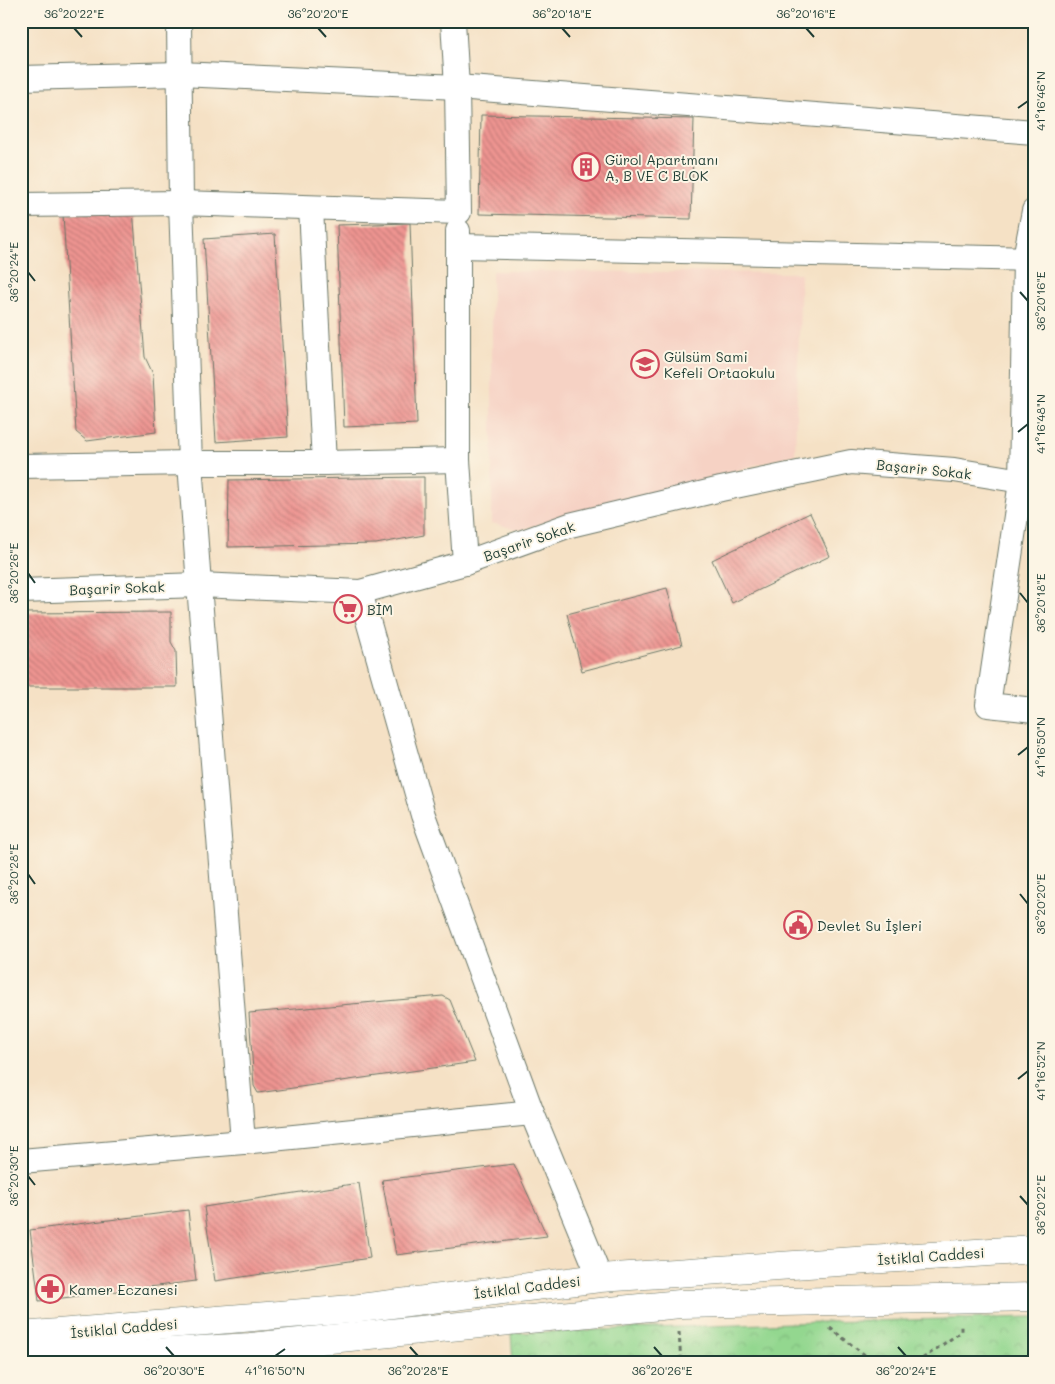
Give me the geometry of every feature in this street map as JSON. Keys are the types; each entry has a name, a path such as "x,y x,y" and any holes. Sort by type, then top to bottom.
{"main road":[{"name":"İstiklal Caddesi","path":"21,1336 352,1309 600,1278 1034,1250"},
{"name":"İstiklal Caddesi","path":"21,1361 250,1355 680,1304 1034,1297"}],"street":[{"path":"179,21 181,203 190,463 243,1142"},
{"path":"453,21 457,87 459,212 458,460 466,563"},
{"path":"21,78 180,74 457,87 1034,132"},
{"path":"21,205 181,203 459,212"},
{"path":"311,208 324,463"},
{"path":"1034,211 1030,258 1027,482 988,705 1034,710"},
{"path":"458,246 1030,258"},
{"path":"21,466 458,460"},
{"name":"Başarir Sokak","path":"21,591 199,585 360,592 466,563 570,525 721,488 851,462 954,470 1027,482"},
{"path":"360,592 423,815 532,1113 600,1278"},
{"path":"21,1161 243,1142 532,1113"}],"path":[{"path":"916,1363 961,1332 964,1298"},
{"path":"679,1326 680,1363"},
{"path":"828,1328 875,1363"}],"shaded area":[{"name":"Gülsüm Sami Kefeli Ortaokulu","path":"492,271 801,273 795,454 520,530 492,523"},
{"path":"495,1357 495,1363 298,1363"}],"green space":[{"path":"1034,1317 1034,1363 513,1363 511,1333 821,1322"}],"building":[{"name":"Gürol Apartmanı A, B VE C BLOK","path":"481,115 694,119 691,219 479,214"},
{"path":"133,209 145,357 153,374 156,432 87,441 76,432 63,214"},
{"path":"410,223 417,424 344,427 337,225"},
{"path":"275,234 288,437 216,442 204,239"},
{"path":"424,477 424,535 376,544 228,547 229,480"},
{"path":"810,513 830,556 732,603 712,560"},
{"path":"667,588 682,645 582,671 567,614"},
{"path":"171,612 171,642 176,651 177,687 21,687 21,613"},
{"path":"443,996 450,1000 475,1062 258,1093 254,1086 249,1013"},
{"path":"514,1164 547,1236 396,1255 382,1180"},
{"path":"359,1183 370,1258 215,1281 204,1207"},
{"path":"188,1210 196,1281 39,1301 30,1230"}],"place":[{"name":"Gürol Apartmanı A, B VE C BLOK","path":"586,167"},
{"name":"Gülsüm Sami Kefeli Ortaokulu","path":"645,364"},
{"name":"BİM","path":"348,609"},
{"name":"Devlet Su İşleri","path":"798,925"},
{"name":"Kamer Eczanesi","path":"50,1289"}]}
